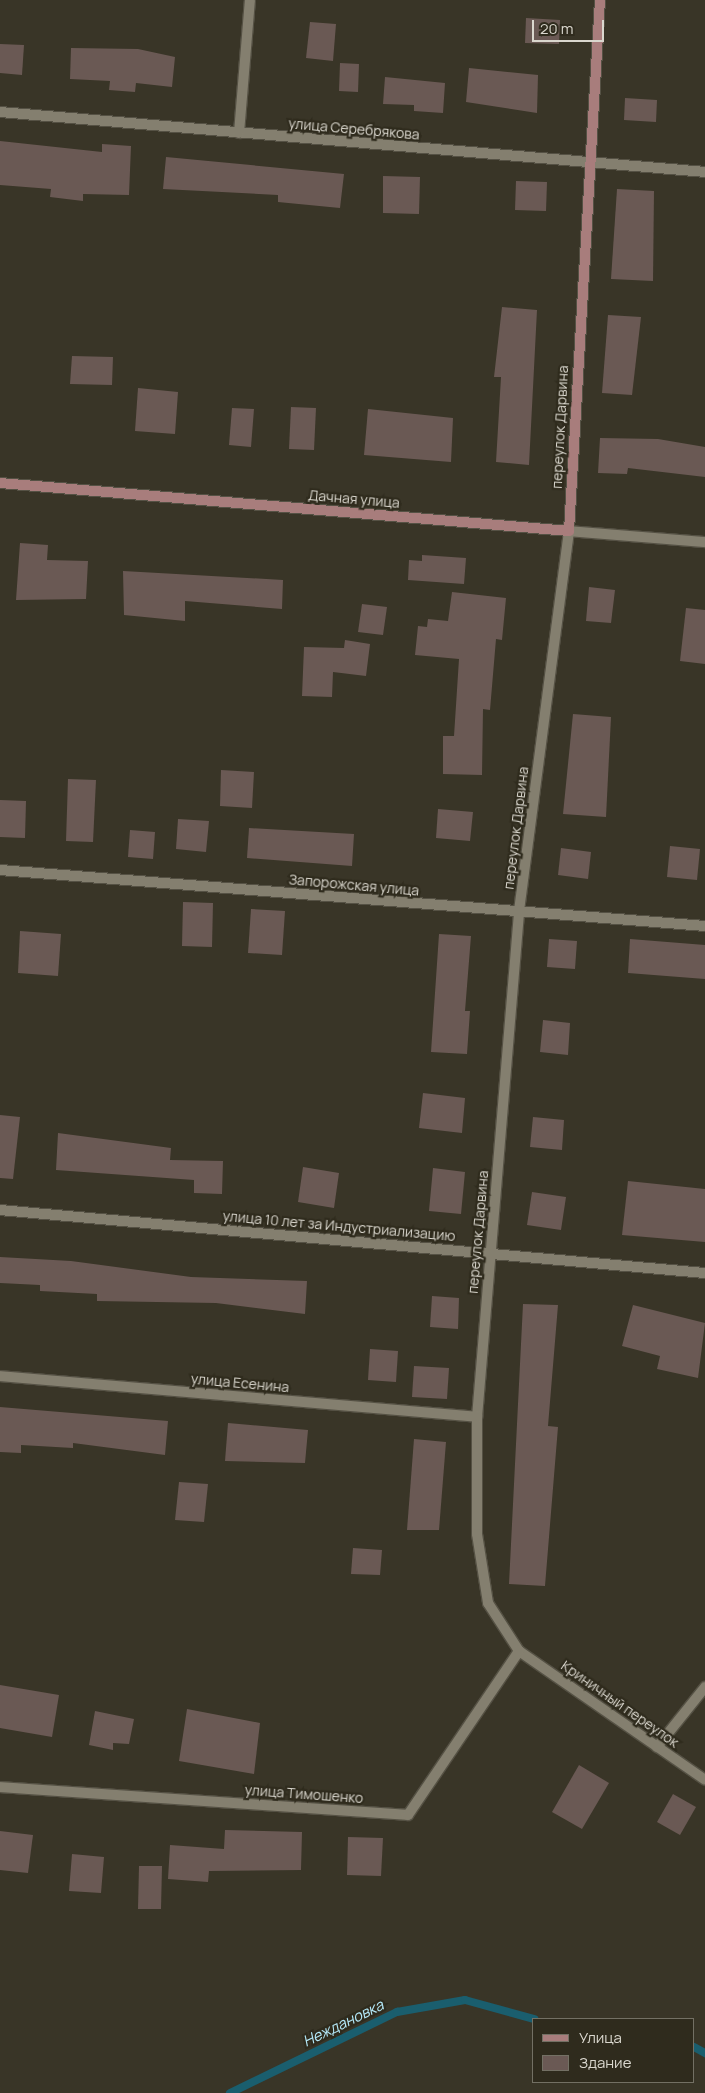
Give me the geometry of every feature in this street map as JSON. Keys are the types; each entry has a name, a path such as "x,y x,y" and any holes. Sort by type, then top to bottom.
{"street":[{"path":"239,133 250,0"},
{"name":"переулок Дарвина","path":"519,1651 488,1603 477,1534 477,1418 519,912 569,531 588,161 600,0"},
{"name":"улица Серебрякова","path":"0,112 705,172"},
{"name":"Дачная улица","path":"0,483 705,542"},
{"name":"Запорожская улица","path":"0,870 705,926"},
{"name":"улица 10 лет за Индустриализацию","path":"0,1210 705,1273"},
{"name":"улица Есенина","path":"0,1376 477,1418"},
{"name":"Криничный переулок","path":"519,1651 705,1780"},
{"name":"улица Тимошенко","path":"0,1788 408,1815 519,1651"},
{"path":"657,1747 705,1687"}],"building":[{"path":"526,18 560,20 559,44 525,43"},
{"path":"310,22 336,24 333,61 306,58"},
{"path":"0,44 24,45 22,75 0,73"},
{"path":"71,48 138,49 175,57 172,87 136,83 135,92 109,90 110,81 70,79"},
{"path":"340,63 359,64 358,92 339,91"},
{"path":"469,68 538,75 537,113 466,102"},
{"path":"385,77 445,83 443,113 414,111 414,105 383,104"},
{"path":"625,98 657,100 656,122 624,120"},
{"path":"0,141 102,152 102,144 131,146 129,195 83,194 83,201 50,197 51,189 0,185"},
{"path":"166,157 344,174 340,208 278,202 278,195 163,189"},
{"path":"383,176 420,177 419,214 383,213"},
{"path":"516,181 547,182 546,211 515,210"},
{"path":"617,189 654,191 653,281 611,279"},
{"path":"502,307 537,310 529,465 496,462 501,377 494,377"},
{"path":"608,315 641,317 632,395 602,393"},
{"path":"72,356 113,357 112,385 70,384"},
{"path":"138,388 178,392 175,434 135,431"},
{"path":"291,407 316,408 314,450 289,449"},
{"path":"232,408 254,409 251,447 229,445"},
{"path":"368,409 453,418 451,462 364,455"},
{"path":"600,438 658,439 705,447 705,477 628,468 627,474 598,473"},
{"path":"20,543 48,545 47,560 88,561 86,599 16,600"},
{"path":"422,555 466,558 464,584 408,580 409,560 422,561"},
{"path":"123,571 283,580 282,609 185,601 185,621 124,615"},
{"path":"589,587 615,590 611,623 586,621"},
{"path":"452,592 506,598 502,640 496,639 490,710 483,709 482,775 443,774 443,736 454,736 459,659 415,655 418,626 427,627 428,619 448,621"},
{"path":"362,604 387,607 383,635 358,632"},
{"path":"686,608 705,610 705,664 680,661"},
{"path":"345,640 370,644 366,676 333,672 332,697 302,696 304,647 344,648"},
{"path":"573,714 611,717 606,817 563,814"},
{"path":"221,770 254,772 252,808 220,806"},
{"path":"68,779 96,780 93,842 66,841"},
{"path":"0,800 26,801 25,838 0,837"},
{"path":"438,809 473,812 470,841 436,838"},
{"path":"178,819 209,821 206,852 176,849"},
{"path":"249,828 354,834 352,866 247,858"},
{"path":"130,830 155,832 153,859 128,857"},
{"path":"670,846 700,849 697,880 667,877"},
{"path":"561,848 591,852 588,879 558,875"},
{"path":"183,902 213,903 212,947 182,946"},
{"path":"251,909 285,911 282,955 248,953"},
{"path":"20,931 61,934 58,976 18,973"},
{"path":"439,934 471,936 465,1011 470,1011 467,1054 431,1052"},
{"path":"549,939 577,941 575,969 547,967"},
{"path":"630,939 705,945 705,979 628,973"},
{"path":"543,1020 570,1023 568,1055 540,1052"},
{"path":"423,1093 465,1098 462,1133 419,1128"},
{"path":"0,1115 20,1117 13,1179 0,1178"},
{"path":"533,1117 564,1120 562,1150 530,1147"},
{"path":"58,1133 171,1148 170,1160 223,1161 222,1194 194,1193 194,1180 56,1170"},
{"path":"303,1167 339,1173 334,1208 298,1202"},
{"path":"433,1168 465,1172 461,1214 429,1211"},
{"path":"628,1181 705,1189 705,1242 622,1235"},
{"path":"532,1192 566,1197 561,1230 527,1225"},
{"path":"0,1257 71,1261 191,1277 307,1281 305,1314 216,1303 97,1301 97,1294 40,1291 40,1285 0,1283"},
{"path":"432,1296 459,1298 458,1329 430,1327"},
{"path":"523,1304 558,1305 548,1426 558,1427 545,1586 509,1584"},
{"path":"633,1305 705,1323 698,1378 657,1369 660,1356 622,1346"},
{"path":"370,1349 398,1351 396,1382 368,1380"},
{"path":"414,1366 449,1368 447,1399 412,1397"},
{"path":"0,1407 168,1421 165,1455 73,1443 73,1448 21,1445 21,1453 0,1452"},
{"path":"228,1423 308,1430 305,1463 225,1461"},
{"path":"414,1439 446,1442 439,1530 407,1530"},
{"path":"179,1482 208,1484 204,1522 175,1520"},
{"path":"353,1548 382,1550 380,1575 351,1574"},
{"path":"0,1685 59,1695 52,1737 0,1728"},
{"path":"187,1709 260,1723 254,1774 179,1761"},
{"path":"95,1711 134,1719 129,1744 113,1743 113,1750 89,1745"},
{"path":"579,1765 609,1783 582,1829 552,1812"},
{"path":"673,1794 696,1807 680,1835 657,1822"},
{"path":"225,1830 302,1832 301,1870 209,1871 208,1882 168,1879 170,1845 224,1849"},
{"path":"0,1831 33,1835 28,1873 0,1870"},
{"path":"348,1837 383,1838 381,1876 347,1875"},
{"path":"72,1854 104,1857 101,1893 69,1891"},
{"path":"139,1866 162,1866 161,1909 138,1909"}],"waterway":[{"name":"Неждановка","path":"230,2093 397,2012 465,2000 532,2018"},
{"name":"Неждановка","path":"695,2048 705,2053"}]}
